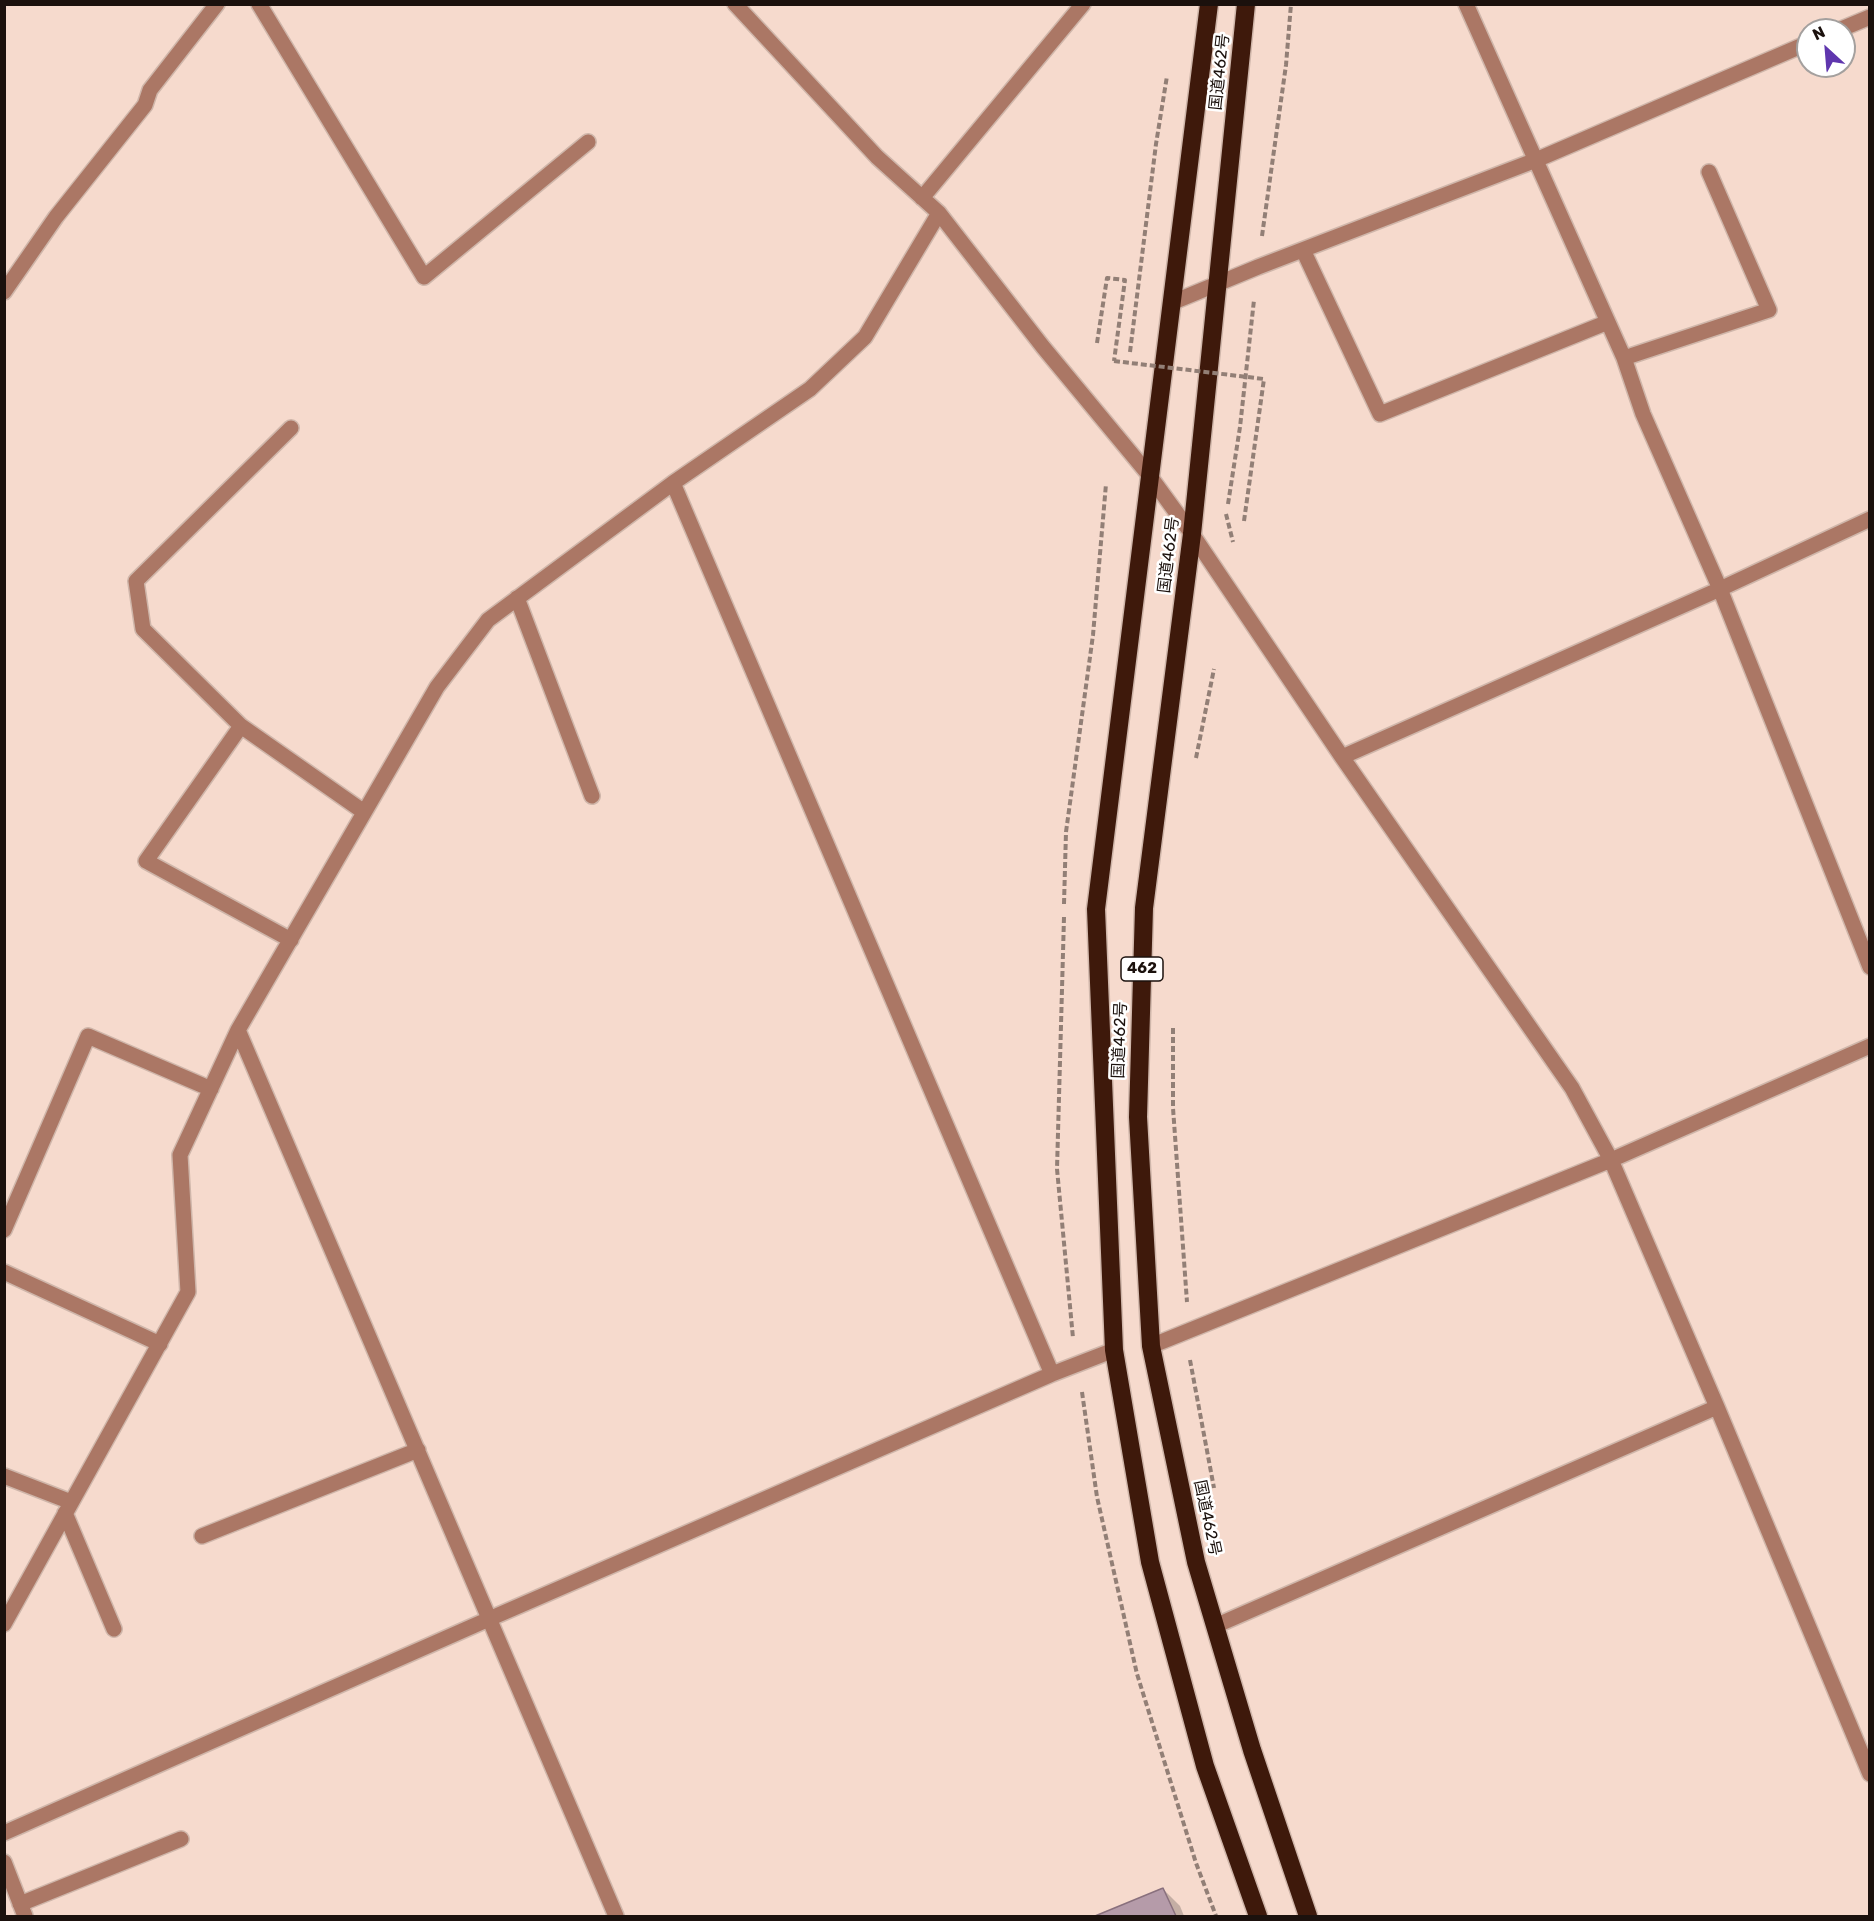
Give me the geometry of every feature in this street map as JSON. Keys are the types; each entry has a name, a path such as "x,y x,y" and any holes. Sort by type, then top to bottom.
{"highway":[{"name":"国道462号","path":"1209,4 1096,909 1114,1350 1150,1562 1205,1766 1258,1917"},
{"name":"国道462号","path":"1246,4 1192,534 1144,908 1138,1117 1151,1346 1196,1562 1252,1750 1308,1917"}],"street":[{"path":"4,292 56,217 145,105 150,90 218,4"},
{"path":"259,4 424,278 588,142"},
{"path":"735,4 877,157 939,213 1043,347 1149,475 1192,534 1342,757 1572,1088 1611,1160 1717,1407 1869,1774"},
{"path":"922,198 1083,4"},
{"path":"1466,4 1624,358 1643,414 1720,589 1869,967"},
{"path":"1171,303 1536,160 1796,48"},
{"path":"1624,358 1769,310 1709,172"},
{"path":"4,1624 188,1292 180,1155 238,1030 437,687 488,620 673,483 810,388 865,337 939,213"},
{"path":"1303,250 1380,414 1608,322"},
{"path":"291,428 136,581 143,628 241,726 364,812"},
{"path":"673,483 1052,1374"},
{"path":"1342,757 1720,589 1869,519"},
{"path":"517,598 592,796"},
{"path":"241,726 146,861 291,940"},
{"path":"238,1030 616,1917"},
{"path":"4,1230 87,1036 211,1089"},
{"path":"1151,1346 1611,1160 1869,1046"},
{"path":"4,1272 160,1344"},
{"path":"4,1833 489,1618 1052,1374 1114,1350"},
{"path":"1215,1626 1717,1407"},
{"path":"202,1536 418,1450"},
{"path":"4,1476 68,1508 114,1629"},
{"path":"4,1862 22,1910 181,1839"}],"path":[{"path":"1130,352 1156,144 1168,74"},
{"path":"1097,343 1107,278 1125,280 1114,361 1264,380 1244,521"}],"building":[{"path":"1163,1888 1176,1916 1095,1916"}]}
